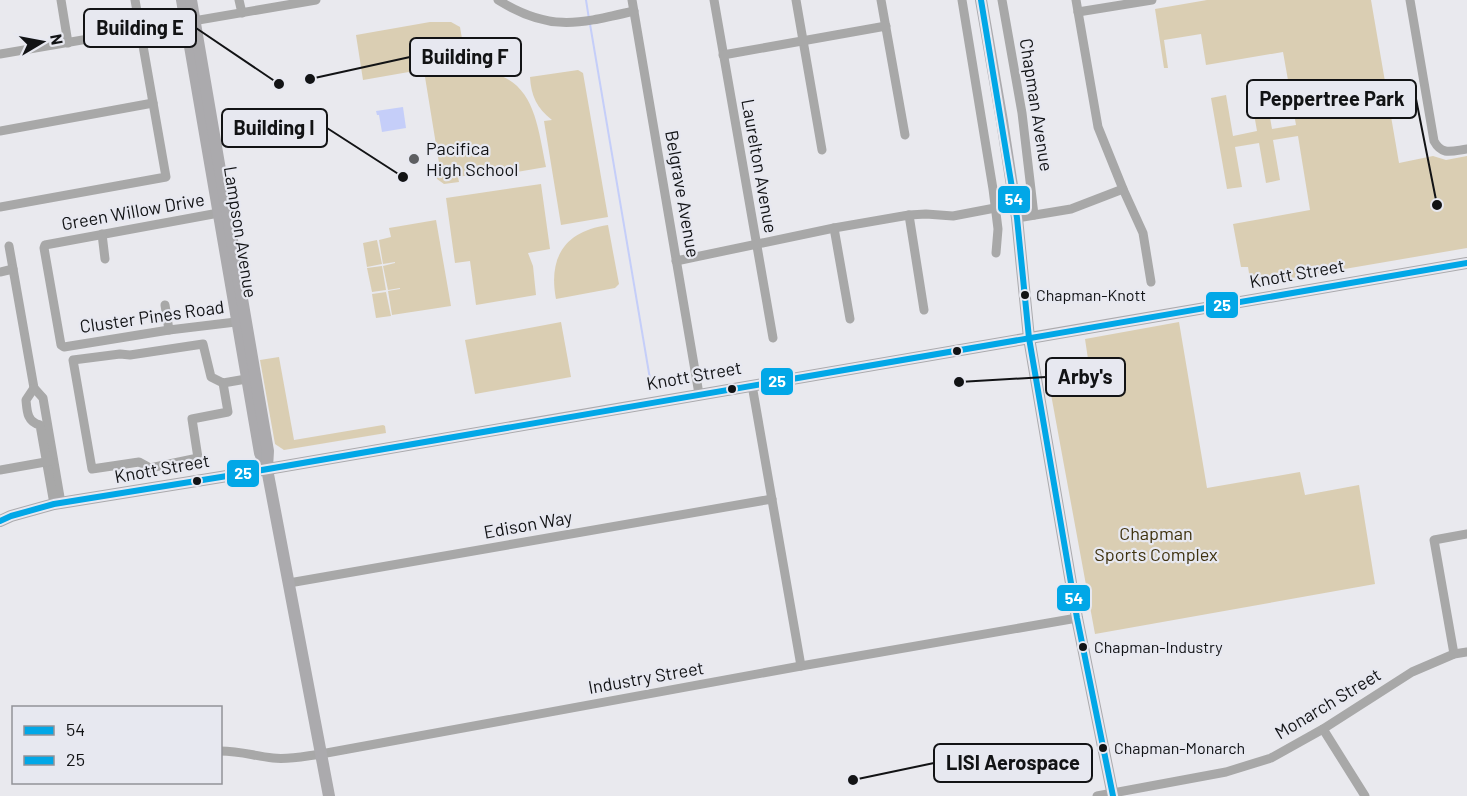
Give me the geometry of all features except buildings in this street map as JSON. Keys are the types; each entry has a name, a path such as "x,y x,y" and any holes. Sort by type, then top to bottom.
{"main road":[{"name":"Lampson Avenue","path":"182,0 190,22 251,378 268,451 267,469 329,796"},
{"name":"Lampson Avenue","path":"190,22 191,0"},
{"path":"981,0 1017,218 1029,338 1077,618 1113,795"},
{"name":"Knott Street","path":"0,521 57,504 1467,262"}],"street":[{"path":"61,0 68,44"},
{"path":"0,207 166,177 135,0"},
{"path":"239,0 242,13"},
{"path":"0,54 316,0"},
{"path":"498,0 516,11 545,21 581,22 634,11"},
{"name":"Belgrave Avenue","path":"632,0 699,394"},
{"name":"Laurelton Avenue","path":"714,0 773,338"},
{"path":"796,0 822,150"},
{"path":"881,0 905,135"},
{"path":"962,0 989,161 998,229 996,253"},
{"name":"Chapman Avenue","path":"1002,0 1022,113 1034,215"},
{"path":"1076,0 1098,127 1143,233 1151,282"},
{"path":"1078,12 1152,0"},
{"path":"1410,0 1434,141 1443,151 1467,149"},
{"path":"723,54 886,26"},
{"path":"0,131 153,104"},
{"path":"1017,218 1071,209 1123,189"},
{"path":"676,261 909,215 953,216 995,208"},
{"name":"Green Willow Drive","path":"62,346 45,245 224,212"},
{"path":"909,215 924,310"},
{"path":"834,228 850,319"},
{"path":"102,234 105,259"},
{"path":"9,246 34,388 43,398 44,424 57,504"},
{"path":"0,272 13,269"},
{"path":"165,305 169,330"},
{"name":"Cluster Pines Road","path":"62,346 241,321"},
{"path":"223,382 228,412 192,419 198,458 150,468 139,462 92,469 73,360 120,354 130,356 203,344 211,377 223,382 251,378"},
{"path":"752,385 801,666"},
{"path":"34,388 26,400 28,417 32,421 44,424"},
{"path":"0,470 50,461"},
{"name":"Edison Way","path":"289,583 772,499"},
{"path":"1454,654 1434,540 1467,534"},
{"name":"Industry Street","path":"222,751 292,759 1077,618"},
{"name":"Monarch Street","path":"1097,796 1113,795 1226,772 1271,758 1323,729 1412,672 1454,654 1467,652"},
{"path":"1323,729 1365,796"}],"green space":[{"path":"1207,0 1371,0 1399,163 1433,156 1446,160 1467,156 1467,248 1251,285 1248,267 1241,267 1233,224 1310,210 1298,136 1273,140 1280,180 1266,183 1259,143 1235,147 1242,187 1227,189 1211,98 1226,95 1233,136 1257,131 1250,91 1265,89 1272,129 1296,125 1283,52 1206,65 1201,34 1164,40 1168,68 1164,68 1155,9"},
{"path":"430,22 451,22 460,27 466,62 363,80 356,35"},
{"path":"469,70 490,72 507,79 519,88 528,100 534,115 546,167 481,178 481,175 469,177 469,175 458,177 459,182 444,184 437,179 434,165 439,163 425,77"},
{"path":"578,70 583,73 608,217 561,225 544,121 552,120 542,111 536,101 530,77"},
{"path":"541,184 550,249 528,253 533,266 536,295 476,305 470,261 455,263 446,198"},
{"path":"436,220 451,306 392,315 388,291 400,288 388,290 383,266 395,262 383,264 379,240 391,237 389,228"},
{"path":"608,225 619,284 615,288 556,299 555,271 563,249 581,233"},
{"path":"377,240 382,264 367,267 363,243"},
{"path":"382,266 386,290 372,292 367,268"},
{"path":"386,292 391,316 376,318 372,294"},
{"path":"561,322 571,377 475,394 465,340"},
{"name":"Chapman Sports Complex","path":"1179,322 1207,488 1300,472 1305,495 1359,485 1375,584 1095,634 1046,367 1088,359 1085,339"},
{"path":"279,357 294,440 383,425 386,433 284,450 275,444 260,360"}],"water":[{"path":"403,107 406,128 382,132 376,111"}],"waterway":[{"path":"586,0 589,19"},
{"path":"590,24 650,379"}],"transit line":[{"name":"54","path":"981,0 1017,218 1029,338 1077,618 1113,796"},
{"name":"25","path":"0,521 54,504 1467,263"}],"place":[{"name":"Building F","path":"310,79"},
{"name":"Building E","path":"279,84"},
{"name":"Pacifica High School","path":"414,159"},
{"name":"Building I","path":"403,177"},
{"name":"Peppertree Park","path":"1437,205"},
{"name":"Chapman-Knott","path":"1025,295"},
{"name":"Arby's","path":"959,382"},
{"name":"Chapman-Industry","path":"1083,647"},
{"name":"Chapman-Monarch","path":"1103,748"},
{"name":"LISI Aerospace","path":"853,780"}]}
